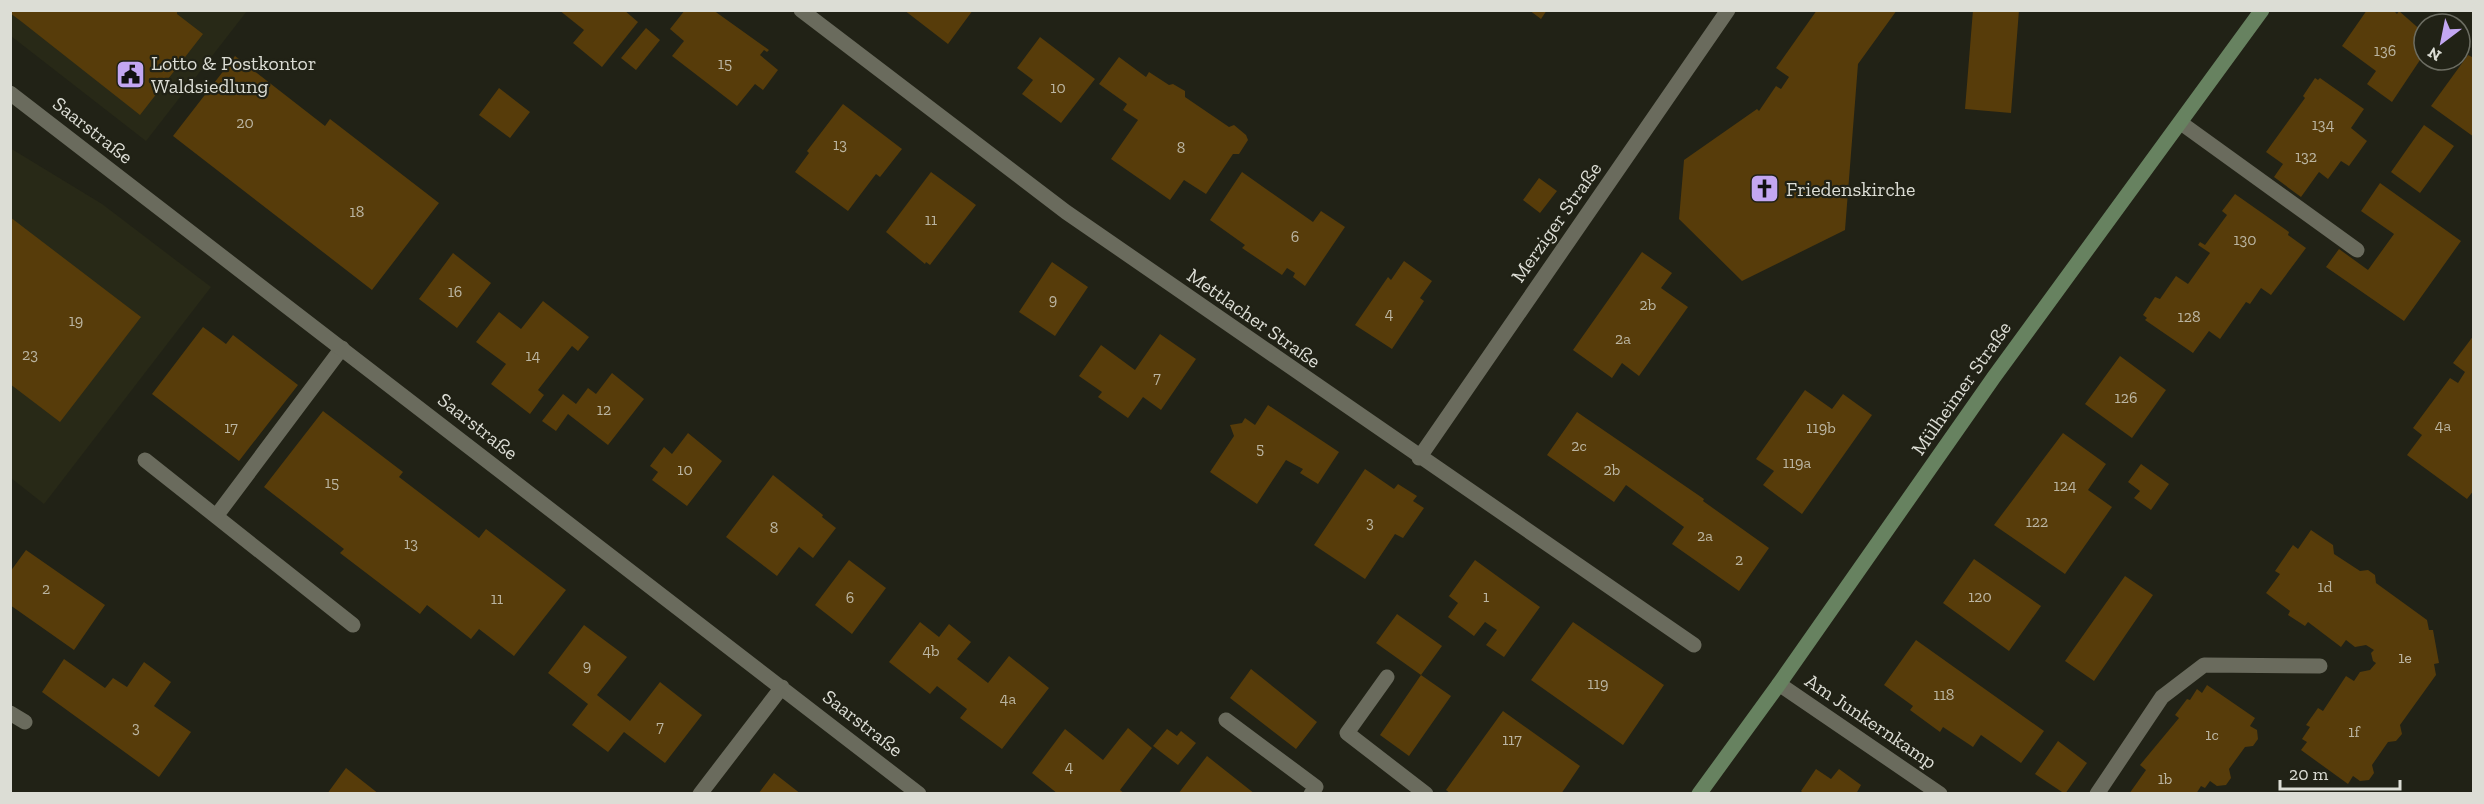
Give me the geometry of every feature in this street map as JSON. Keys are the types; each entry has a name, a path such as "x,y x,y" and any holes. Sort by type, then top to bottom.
{"main road":[{"name":"Mülheimer Straße","path":"1699,794 1994,377 2262,10"}],"street":[{"name":"Mettlacher Straße","path":"801,10 1066,212 1419,458 1694,645"},
{"name":"Merziger Straße","path":"1419,458 1728,10"},
{"name":"Saarstraße","path":"10,93 919,794"},
{"path":"2181,123 2357,250"},
{"path":"217,515 342,348"},
{"path":"145,460 353,625"},
{"path":"2097,794 2162,697 2204,665 2320,666"},
{"path":"1387,677 1347,733 1426,794"},
{"name":"Am Junkernkamp","path":"1779,684 1940,794"},
{"path":"700,794 782,687"},
{"path":"10,713 25,722"},
{"path":"1226,720 1316,787 1311,794"}],"shaded area":[{"name":"Lotto & Postkontor Waldsiedlung","path":"10,11 247,11 146,141 11,36"},
{"path":"10,148 102,204 211,287 44,504 11,478"}],"building":[{"name":"Lotto & Postkontor Waldsiedlung","path":"10,10 177,10 177,14 203,34 140,115 10,13"},
{"path":"559,10 624,10 638,22 602,67 573,43 584,30"},
{"path":"685,10 713,10 769,50 767,52 764,50 760,55 778,70 763,90 755,84 737,106 672,56 684,41 670,29"},
{"path":"904,10 973,10 948,44"},
{"path":"1529,10 1547,10 1541,19"},
{"name":"Friedenskirche","path":"1817,10 1897,10 1858,64 1845,230 1742,281 1679,219 1684,160 1757,109 1759,111 1776,86 1781,89 1789,77 1776,68"},
{"path":"1973,10 2019,10 2011,113 1965,109"},
{"path":"2367,10 2393,10 2397,14 2399,11 2412,22 2412,72 2392,102 2367,84 2376,71 2342,46"},
{"path":"646,28 660,40 636,70 621,58"},
{"path":"1040,37 1095,79 1061,123 1022,94 1033,80 1017,68"},
{"path":"235,56 325,126 330,119 439,203 372,290 173,136"},
{"path":"1119,57 1146,77 1149,72 1169,85 1173,84 1185,91 1185,97 1229,127 1234,125 1246,135 1248,140 1239,154 1233,154 1206,194 1184,180 1170,200 1111,159 1138,120 1123,110 1127,104 1099,84"},
{"path":"2472,57 2474,58 2474,137 2431,106 2456,72 2472,72"},
{"path":"2315,78 2318,80 2320,78 2364,109 2351,128 2367,141 2349,166 2341,161 2328,179 2319,172 2301,197 2274,177 2283,164 2266,152 2305,98 2303,96"},
{"path":"499,88 530,112 510,138 479,115"},
{"path":"843,104 902,149 880,177 876,174 848,211 795,172 809,153 807,151"},
{"path":"2424,125 2454,146 2420,193 2391,172"},
{"path":"931,172 976,205 930,265 926,262 925,264 886,232"},
{"path":"1242,172 1313,222 1321,211 1345,227 1305,286 1293,277 1295,273 1287,268 1282,275 1242,248 1245,245 1210,220"},
{"path":"1539,178 1557,191 1540,213 1523,200"},
{"path":"2380,183 2461,241 2404,321 2326,267 2339,249 2368,270 2394,234 2361,211"},
{"path":"2235,194 2289,232 2288,235 2306,248 2271,295 2261,288 2250,304 2246,302 2220,339 2209,331 2193,353 2145,320 2147,318 2143,315 2155,297 2160,299 2176,276 2188,284 2210,253 2198,245 2200,242 2205,245 2227,215 2222,211"},
{"path":"10,217 141,317 60,422 10,384"},
{"path":"1642,252 1672,273 1661,288 1688,307 1639,376 1622,363 1612,378 1573,350"},
{"path":"453,253 491,283 457,328 419,299"},
{"path":"1404,261 1432,281 1420,298 1424,301 1392,349 1355,325 1388,277 1391,280"},
{"path":"1052,262 1088,287 1055,336 1019,312"},
{"path":"543,301 589,337 578,351 572,346 538,390 544,395 530,414 491,384 506,364 476,342 499,312 521,329"},
{"path":"203,327 226,344 233,335 298,385 239,461 152,394"},
{"path":"1160,334 1196,359 1161,410 1143,397 1128,418 1098,397 1102,392 1079,376 1101,345 1135,370"},
{"path":"2474,335 2474,490 2467,499 2407,455 2422,435 2413,428 2450,378 2458,383 2465,372 2453,363"},
{"path":"2120,356 2166,390 2132,438 2085,404"},
{"path":"612,373 644,399 608,445 568,414 556,431 542,421 563,394 576,404 588,388 596,394"},
{"path":"1805,390 1832,409 1843,394 1872,415 1802,514 1763,485 1774,471 1756,459"},
{"path":"1268,405 1339,452 1318,484 1300,473 1303,469 1286,460 1257,504 1210,472 1234,436 1230,425 1242,423 1245,418 1255,425"},
{"path":"323,411 403,472 399,477 479,538 486,529 566,590 514,656 479,629 471,639 427,605 420,614 340,553 344,549 264,487"},
{"path":"1577,412 1704,499 1703,501 1769,548 1739,591 1672,544 1684,527 1626,485 1614,502 1547,455"},
{"path":"688,433 722,461 687,506 652,480 658,472 650,466 664,447 672,454"},
{"path":"2063,433 2106,464 2088,490 2112,507 2065,574 1994,525"},
{"path":"2141,464 2169,484 2151,510 2134,498 2140,491 2128,482"},
{"path":"1365,469 1394,489 1398,484 1417,496 1413,501 1424,508 1403,538 1395,534 1365,579 1314,545"},
{"path":"773,475 836,528 813,558 799,547 777,576 726,537"},
{"path":"2311,530 2333,545 2334,554 2360,571 2368,570 2375,575 2376,583 2427,620 2429,630 2433,630 2439,663 2434,664 2436,675 2400,725 2402,734 2396,741 2388,742 2372,765 2374,773 2369,780 2360,781 2353,776 2348,784 2301,750 2307,742 2302,739 2310,727 2306,725 2318,708 2323,711 2346,676 2354,681 2360,672 2370,670 2376,663 2371,653 2374,650 2366,645 2355,647 2346,640 2341,647 2308,622 2305,626 2288,615 2290,611 2266,593 2280,574 2275,571 2293,545 2298,549"},
{"path":"26,550 105,605 74,650 10,605 10,572"},
{"path":"1974,559 2041,606 2009,651 1943,603"},
{"path":"849,560 886,588 852,634 815,605"},
{"path":"1475,560 1540,607 1504,657 1486,645 1497,630 1485,622 1474,636 1448,617 1458,603 1449,596"},
{"path":"2125,576 2153,595 2094,681 2065,661"},
{"path":"1397,614 1442,646 1421,675 1376,643"},
{"path":"920,622 939,637 949,624 971,642 957,659 988,683 1009,656 1049,688 1002,749 960,718 967,709 937,686 930,694 889,662"},
{"path":"1573,622 1664,685 1623,745 1531,680"},
{"path":"584,625 627,657 597,695 630,721 660,682 702,715 665,763 624,732 608,752 572,725 588,704 548,673"},
{"path":"1916,640 2044,731 2021,763 1981,735 1973,747 1943,727 1940,732 1910,710 1913,706 1884,685"},
{"path":"64,659 105,688 113,678 127,687 144,662 171,682 154,706 191,732 159,777 42,692"},
{"path":"1251,669 1317,722 1296,749 1230,698"},
{"path":"1421,675 1451,696 1409,756 1380,735"},
{"path":"2207,685 2255,718 2250,726 2257,730 2258,739 2253,746 2245,747 2229,769 2231,778 2226,785 2217,786 2210,781 2205,788 2201,786 2196,794 2129,794 2146,770 2140,765 2179,718 2175,715 2197,689 2202,693"},
{"path":"1503,711 1580,766 1561,794 1451,794 1446,790"},
{"path":"1128,728 1152,748 1120,790 1125,794 1058,794 1032,773 1065,729 1103,760"},
{"path":"1167,729 1177,736 1181,731 1196,743 1178,765 1153,746"},
{"path":"2058,741 2087,763 2065,794 2035,774"},
{"path":"1207,756 1255,794 1178,794"},
{"path":"346,768 365,783 379,794 327,794"},
{"path":"1816,769 1831,779 1839,769 1861,785 1856,794 1804,794 1801,791"},
{"path":"774,773 801,794 758,794"}],"place":[{"name":"Lotto & Postkontor Waldsiedlung","path":"130,74"},
{"name":"Friedenskirche","path":"1765,189"}]}
